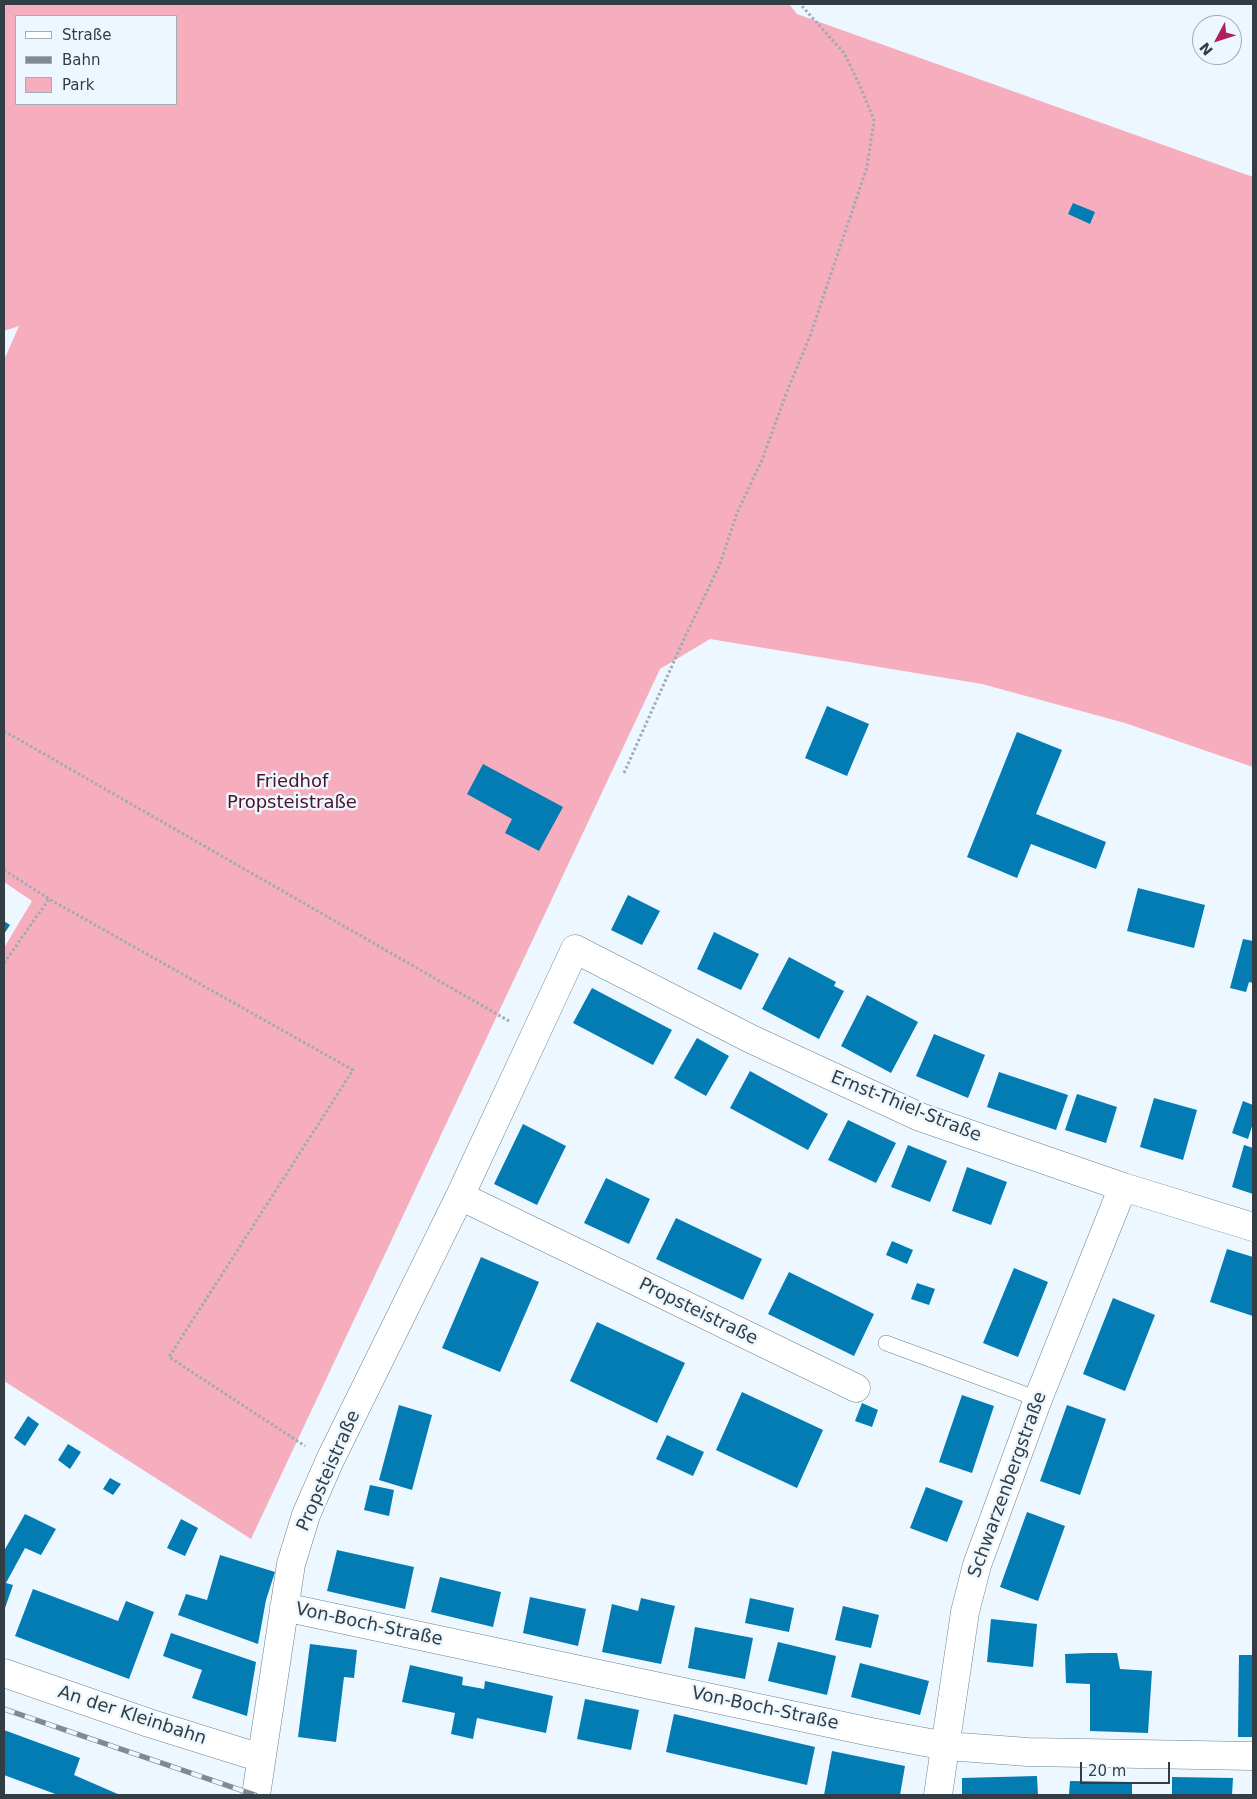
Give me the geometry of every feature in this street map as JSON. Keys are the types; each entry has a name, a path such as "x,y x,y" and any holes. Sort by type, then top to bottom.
{"street":[{"name":"Propsteistraße","path":"256,1795 291,1564 304,1523 330,1460 460,1196 575,949"},
{"name":"Ernst-Thiel-Straße","path":"575,949 751,1039 912,1113 1123,1187 1253,1227"},
{"name":"Schwarzenbergstraße","path":"938,1795 965,1612 977,1565 1038,1399 1123,1187"},
{"name":"Propsteistraße","path":"460,1196 856,1388"},
{"name":"Von-Boch-Straße","path":"284,1607 871,1732 946,1746 1028,1752 1253,1756"},
{"name":"An der Kleinbahn","path":"4,1673 149,1723 261,1758"}],"lane":[{"path":"886,1344 1038,1399"}],"path":[{"path":"624,773 720,564 737,514 762,460 810,336 867,167 874,120 844,53 800,4"},
{"path":"4,731 497,1016 534,1034"},
{"path":"4,870 49,900 353,1070 169,1357 297,1441 330,1460"},
{"path":"4,963 49,900"}],"green space":[{"name":"Friedhof Propsteistraße","path":"4,4 789,4 797,14 1253,177 1253,767 1125,723 982,684 710,639 660,669 251,1539 4,1381 4,948 32,901 4,882 4,360 19,326 4,331"}],"building":[{"path":"1073,203 1095,212 1090,224 1068,214"},
{"path":"827,706 869,724 847,776 805,758"},
{"path":"1017,732 1062,750 1036,814 1106,842 1096,869 1031,844 1017,878 967,857"},
{"path":"483,764 563,807 539,851 505,833 512,819 467,794"},
{"path":"1138,888 1205,905 1194,948 1127,931"},
{"path":"628,895 660,911 642,945 611,930"},
{"path":"4,921 10,925 4,934"},
{"path":"714,932 759,954 741,990 697,969"},
{"path":"1243,939 1253,941 1253,983 1249,982 1246,992 1230,988"},
{"path":"789,957 836,982 834,986 844,991 819,1039 762,1009"},
{"path":"592,988 672,1030 653,1065 573,1023"},
{"path":"867,995 918,1022 891,1073 841,1046"},
{"path":"934,1034 985,1055 968,1098 916,1076"},
{"path":"697,1038 729,1056 706,1096 674,1078"},
{"path":"750,1071 828,1114 808,1150 730,1108"},
{"path":"999,1072 1068,1095 1056,1130 987,1107"},
{"path":"1077,1094 1117,1107 1106,1143 1065,1130"},
{"path":"1154,1098 1197,1110 1183,1160 1140,1147"},
{"path":"1243,1101 1253,1105 1253,1123 1248,1139 1232,1133"},
{"path":"848,1120 896,1143 876,1183 828,1160"},
{"path":"523,1124 566,1146 537,1205 494,1184"},
{"path":"908,1145 947,1161 930,1202 891,1187"},
{"path":"1244,1145 1253,1148 1253,1194 1232,1187"},
{"path":"967,1167 1007,1182 991,1225 952,1211"},
{"path":"606,1178 650,1199 629,1244 584,1223"},
{"path":"676,1218 762,1259 743,1300 656,1259"},
{"path":"892,1241 913,1250 907,1264 886,1255"},
{"path":"1227,1249 1253,1257 1253,1316 1210,1302"},
{"path":"481,1257 539,1282 500,1372 442,1348"},
{"path":"1014,1268 1048,1282 1018,1357 983,1343"},
{"path":"789,1272 874,1314 854,1356 768,1314"},
{"path":"917,1283 935,1289 929,1305 911,1299"},
{"path":"1113,1298 1155,1315 1125,1391 1083,1374"},
{"path":"597,1322 685,1363 657,1423 570,1381"},
{"path":"742,1392 823,1430 797,1488 716,1450"},
{"path":"962,1395 994,1406 972,1473 939,1462"},
{"path":"862,1403 878,1410 872,1427 855,1421"},
{"path":"399,1405 432,1415 412,1490 379,1480"},
{"path":"1067,1405 1106,1419 1080,1495 1040,1481"},
{"path":"28,1416 39,1424 25,1446 14,1438"},
{"path":"667,1435 704,1452 693,1476 656,1459"},
{"path":"68,1444 81,1452 70,1469 58,1460"},
{"path":"110,1478 121,1484 113,1495 103,1489"},
{"path":"370,1485 394,1490 389,1516 364,1510"},
{"path":"926,1487 963,1501 947,1542 910,1528"},
{"path":"1027,1512 1065,1526 1038,1601 1000,1587"},
{"path":"25,1514 56,1529 41,1555 25,1548 6,1583 13,1585 4,1611 4,1551"},
{"path":"181,1519 198,1528 185,1556 167,1548"},
{"path":"337,1550 414,1567 405,1609 327,1591"},
{"path":"220,1555 275,1572 266,1600 258,1644 178,1615 186,1594 207,1600"},
{"path":"440,1577 501,1592 493,1627 431,1612"},
{"path":"33,1589 118,1621 126,1601 154,1612 129,1679 15,1636"},
{"path":"530,1597 586,1609 578,1646 523,1633"},
{"path":"641,1598 675,1606 661,1664 602,1652 612,1604 638,1611"},
{"path":"750,1598 794,1608 789,1632 745,1623"},
{"path":"843,1606 879,1615 871,1648 835,1640"},
{"path":"991,1619 1037,1624 1033,1667 987,1662"},
{"path":"695,1627 753,1638 745,1679 688,1668"},
{"path":"171,1633 256,1662 247,1716 192,1698 202,1670 163,1656"},
{"path":"778,1642 836,1656 827,1695 768,1681"},
{"path":"310,1644 357,1650 354,1678 344,1677 336,1742 298,1737"},
{"path":"1117,1653 1120,1669 1152,1671 1148,1733 1090,1731 1090,1684 1066,1683 1065,1654"},
{"path":"1239,1655 1253,1655 1253,1737 1238,1737"},
{"path":"860,1663 929,1681 920,1715 851,1697"},
{"path":"410,1665 463,1677 462,1685 484,1689 485,1681 553,1696 546,1733 477,1718 473,1739 451,1734 455,1713 402,1702"},
{"path":"585,1699 639,1710 631,1750 577,1739"},
{"path":"674,1714 815,1747 807,1785 666,1752"},
{"path":"4,1730 80,1758 74,1775 120,1795 58,1795 4,1775"},
{"path":"832,1751 905,1766 900,1795 824,1795"},
{"path":"1037,1776 1038,1795 962,1795 962,1778"},
{"path":"1172,1777 1233,1778 1232,1795 1172,1795"},
{"path":"1070,1781 1132,1782 1132,1795 1069,1795"}],"railway":[{"path":"4,1709 255,1795"}]}
